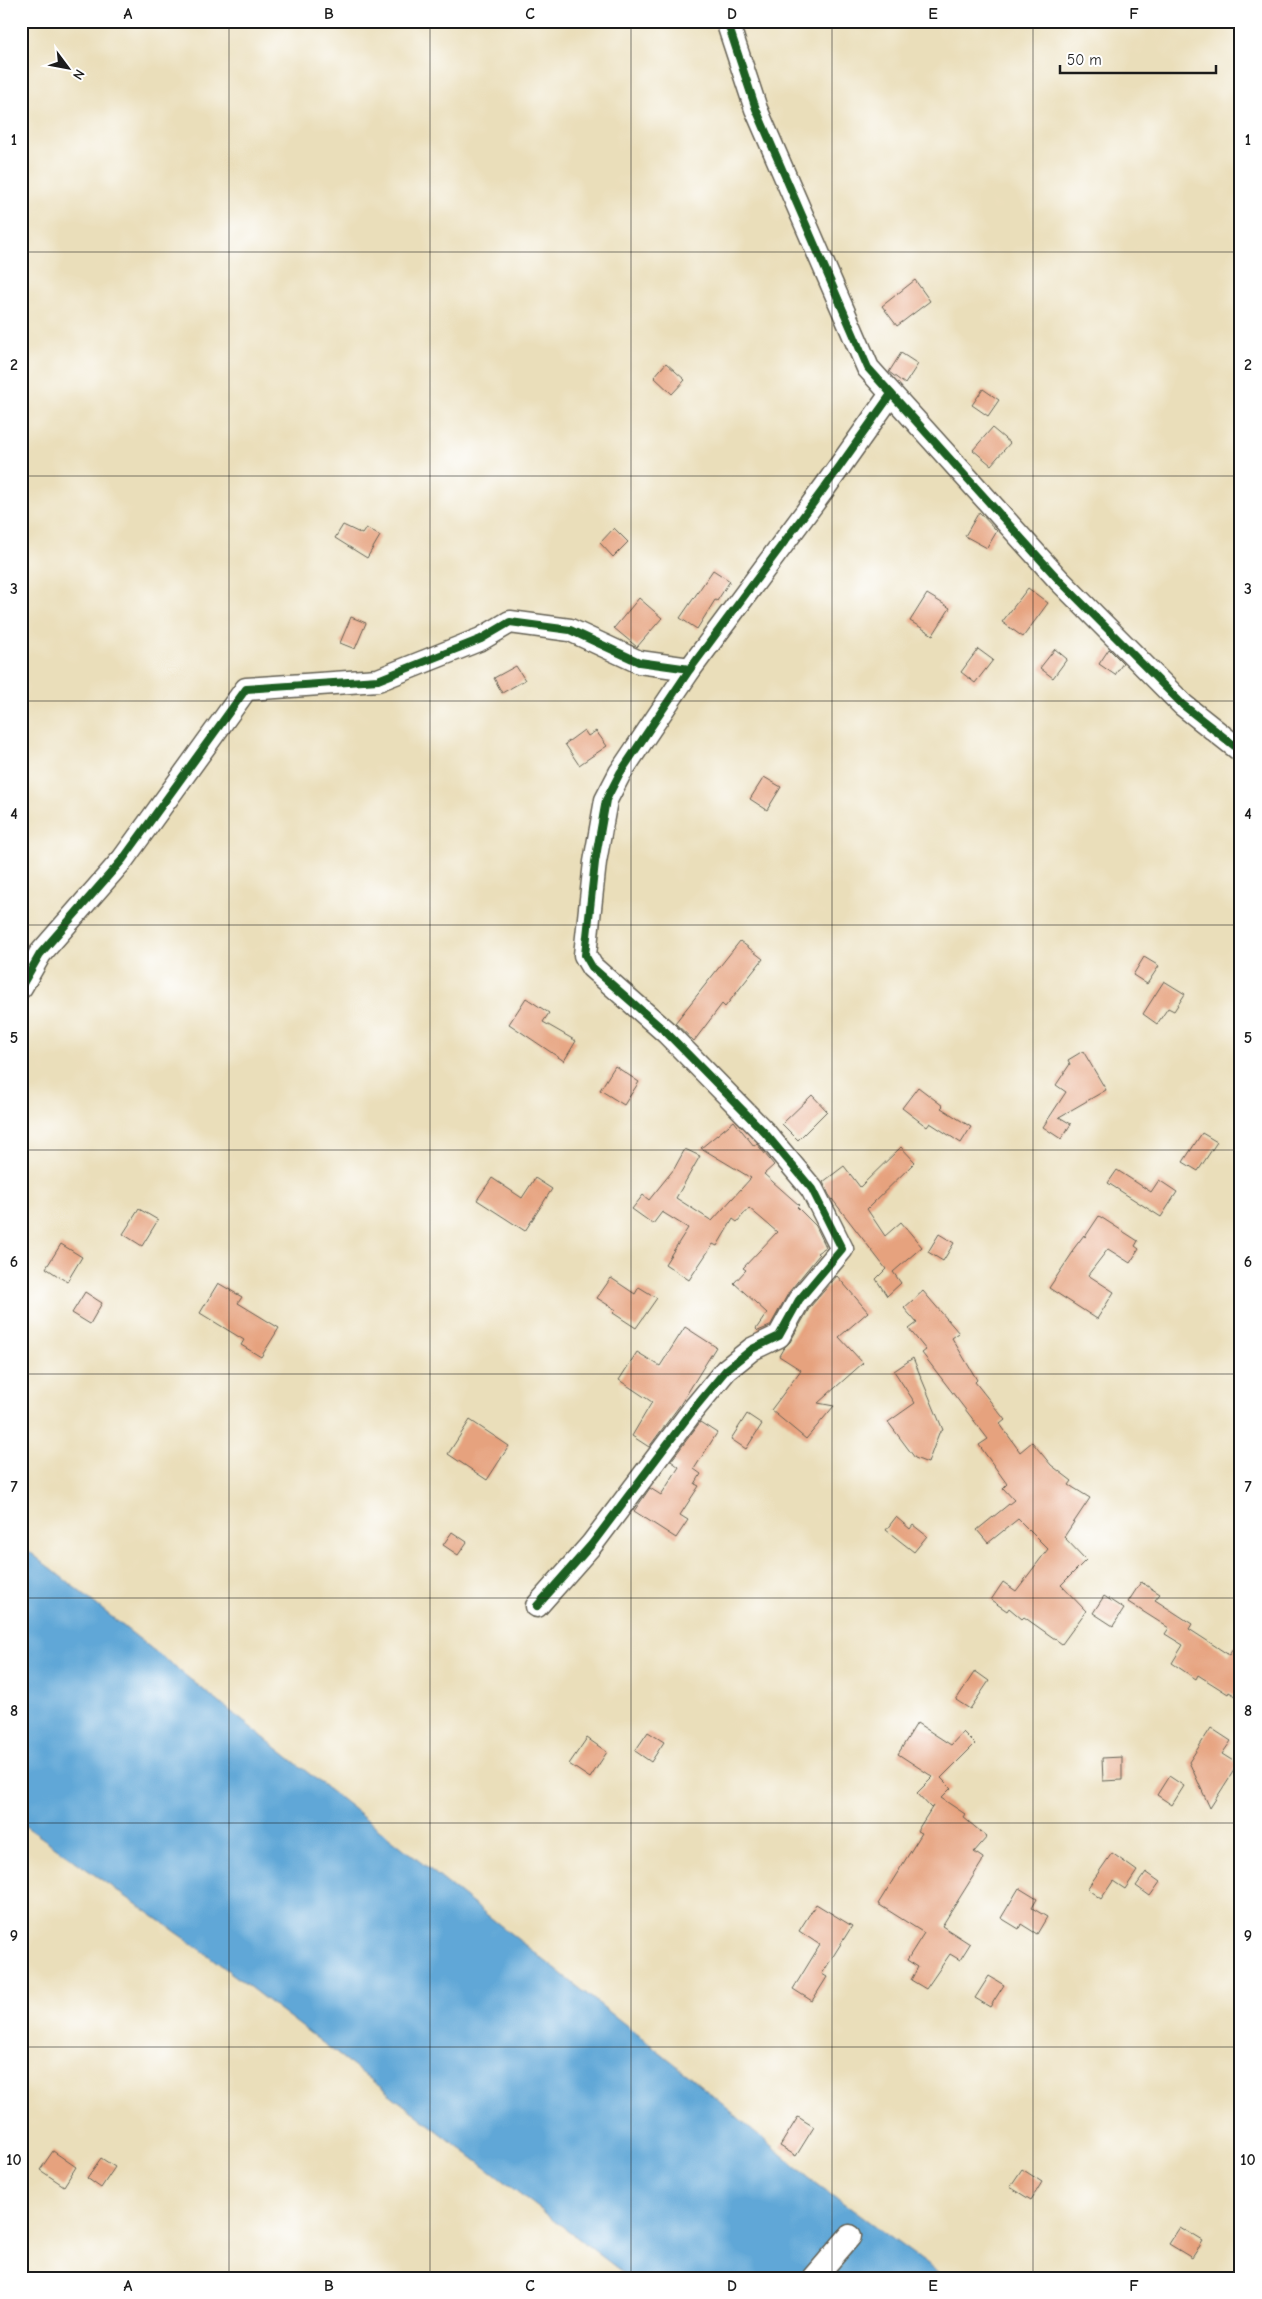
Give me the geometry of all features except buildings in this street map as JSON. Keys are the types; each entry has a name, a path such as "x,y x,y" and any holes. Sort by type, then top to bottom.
{"street":[{"path":"727,21 756,108 868,368 1059,580 1183,705 1241,751"},
{"path":"537,1606 592,1544 693,1410 726,1370 752,1349 779,1336 799,1300 842,1250 812,1189 765,1133 667,1033 592,967 585,955 595,862 606,800 620,773 690,669 825,487 891,394"},
{"path":"21,986 40,954 123,860 246,689 378,680 481,639 510,622 570,630 639,662 690,669"},
{"path":"814,2278 850,2236"}],"water":[{"path":"21,1545 680,2068 809,2178 946,2278 630,2278 196,1946 21,1823"}],"cycle path":[{"path":"727,21 756,109 868,368 1059,580 1183,705 1241,751"},
{"path":"537,1606 592,1544 693,1410 726,1370 752,1349 779,1336 799,1300 842,1249 812,1189 765,1133 667,1033 592,967 585,955 595,862 606,800 620,773 690,669 825,487 891,394"},
{"path":"21,987 40,954 123,859 246,689 378,680 481,639 510,622 570,630 639,662 690,669"}]}
